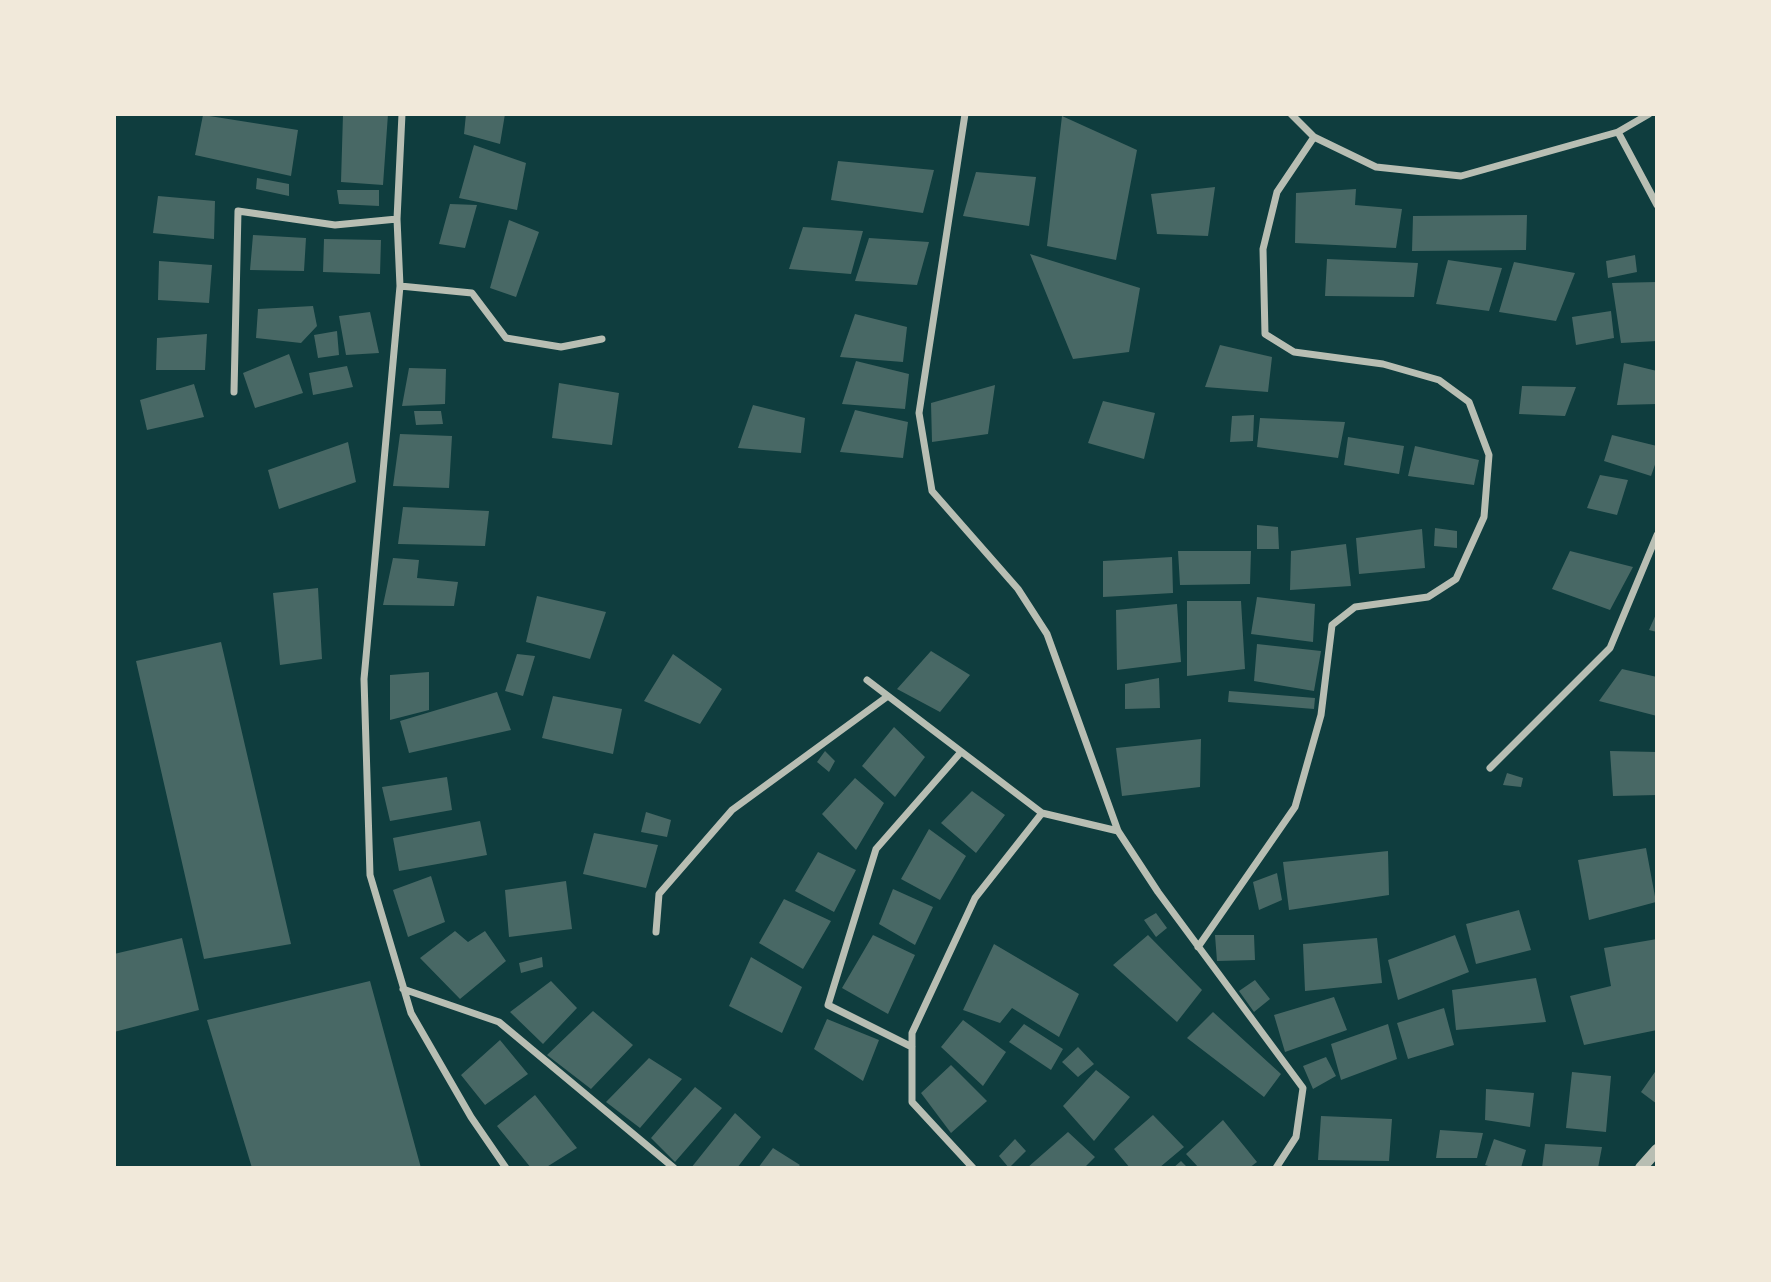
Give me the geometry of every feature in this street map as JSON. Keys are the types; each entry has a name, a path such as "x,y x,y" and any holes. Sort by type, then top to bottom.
{"street":[{"path":"402,114 397,219 400,286 364,679 370,876 411,1013 457,1094 506,1168"},
{"path":"965,114 919,413 932,491 1018,589 1047,634 1118,831 1158,892 1303,1088 1296,1137 1276,1168"},
{"path":"1291,114 1314,137 1376,167 1461,176 1618,132 1649,114"},
{"path":"1618,132 1657,205"},
{"path":"1198,947 1295,807 1321,715 1332,625 1355,607 1428,597 1456,579 1484,517 1489,455 1469,402 1439,380 1383,364 1294,352 1265,334 1264,249 1277,192 1314,137"},
{"path":"234,392 238,211 335,225 397,219"},
{"path":"400,286 472,293 506,338 561,347 602,339"},
{"path":"1490,768 1610,648 1657,536"},
{"path":"867,680 1042,813 1118,831"},
{"path":"656,932 659,894 732,810 888,696"},
{"path":"912,1047 828,1005 876,849 961,752"},
{"path":"973,1168 912,1102 912,1033 975,898 1042,813"},
{"path":"403,989 499,1021 674,1168"},
{"path":"1641,1168 1657,1150"}],"building":[{"path":"343,114 388,114 383,185 341,182"},
{"path":"466,114 505,114 500,144 464,134"},
{"path":"203,115 298,130 291,176 195,155"},
{"path":"1062,116 1137,150 1116,260 1047,246"},
{"path":"474,145 526,163 517,210 459,198"},
{"path":"838,161 934,170 923,213 831,200"},
{"path":"976,172 1036,177 1029,226 963,216"},
{"path":"257,178 289,184 289,196 256,189"},
{"path":"1215,187 1208,236 1157,234 1151,194"},
{"path":"1356,189 1355,205 1402,209 1396,248 1295,243 1296,193"},
{"path":"337,190 379,190 379,206 339,204"},
{"path":"158,196 215,201 214,239 153,233"},
{"path":"450,204 477,205 465,248 439,244"},
{"path":"1527,215 1526,250 1412,251 1413,216"},
{"path":"509,220 539,232 516,297 490,288"},
{"path":"803,227 863,231 851,274 789,269"},
{"path":"253,235 306,238 304,271 250,270"},
{"path":"869,238 929,242 917,285 855,281"},
{"path":"324,239 381,240 380,274 323,272"},
{"path":"1030,254 1140,288 1129,352 1073,359"},
{"path":"1635,255 1637,272 1608,278 1606,261"},
{"path":"1327,259 1418,263 1414,297 1325,296"},
{"path":"1448,260 1502,268 1489,311 1436,304"},
{"path":"159,261 212,265 209,303 158,300"},
{"path":"1514,262 1575,273 1556,321 1499,312"},
{"path":"1657,282 1657,341 1621,343 1612,283"},
{"path":"313,306 317,326 301,343 256,338 258,309"},
{"path":"1611,311 1614,338 1576,345 1572,317"},
{"path":"370,312 379,353 346,355 339,316"},
{"path":"855,314 907,327 903,362 840,357"},
{"path":"337,331 339,355 318,358 314,335"},
{"path":"207,334 205,370 156,370 157,338"},
{"path":"1220,345 1272,357 1268,392 1205,387"},
{"path":"289,354 303,393 255,408 243,373"},
{"path":"856,361 909,374 905,409 842,404"},
{"path":"1624,363 1657,371 1657,404 1617,405"},
{"path":"347,366 353,387 313,395 309,373"},
{"path":"409,368 446,369 445,404 402,406"},
{"path":"559,383 619,393 612,445 552,438"},
{"path":"194,384 204,417 147,430 140,400"},
{"path":"995,385 988,434 932,442 931,403"},
{"path":"1522,386 1576,387 1565,416 1519,414"},
{"path":"1103,401 1155,413 1144,459 1088,443"},
{"path":"753,405 805,418 801,453 738,448"},
{"path":"855,410 908,422 903,458 840,452"},
{"path":"414,411 441,411 443,424 416,425"},
{"path":"1254,415 1253,441 1230,442 1232,416"},
{"path":"1260,418 1345,422 1338,458 1257,447"},
{"path":"400,434 452,436 449,488 393,486"},
{"path":"1612,435 1657,446 1657,459 1651,476 1604,461"},
{"path":"1348,437 1404,446 1399,474 1344,465"},
{"path":"348,442 356,482 279,509 268,470"},
{"path":"1415,446 1479,460 1474,485 1408,476"},
{"path":"1600,475 1628,480 1617,515 1587,508"},
{"path":"403,507 489,511 485,546 398,544"},
{"path":"1257,525 1278,527 1279,549 1257,549"},
{"path":"1435,528 1457,531 1457,548 1434,546"},
{"path":"1422,529 1425,568 1359,574 1356,538"},
{"path":"1346,544 1351,586 1290,590 1291,551"},
{"path":"1178,551 1251,551 1250,584 1180,585"},
{"path":"1570,551 1633,567 1610,610 1552,589"},
{"path":"1172,557 1173,593 1103,597 1103,561"},
{"path":"393,558 419,560 417,578 458,582 454,606 383,605"},
{"path":"318,588 322,659 280,665 273,593"},
{"path":"537,596 606,612 590,659 526,642"},
{"path":"1257,597 1315,604 1313,642 1251,634"},
{"path":"1187,601 1241,601 1245,669 1187,676"},
{"path":"1177,604 1181,662 1117,670 1116,610"},
{"path":"1657,612 1657,632 1649,630"},
{"path":"221,642 291,944 204,959 136,661"},
{"path":"1257,644 1321,651 1314,691 1254,681"},
{"path":"931,651 970,675 940,712 897,689"},
{"path":"517,654 535,656 523,696 505,691"},
{"path":"673,654 722,689 700,724 644,701"},
{"path":"1622,669 1657,677 1657,716 1599,701"},
{"path":"429,672 429,710 390,720 390,675"},
{"path":"1159,678 1160,708 1125,709 1125,684"},
{"path":"1229,691 1315,698 1314,709 1228,702"},
{"path":"497,692 511,730 409,753 400,721"},
{"path":"553,696 622,709 613,754 542,738"},
{"path":"894,727 925,757 895,797 862,766"},
{"path":"1201,739 1200,787 1122,796 1116,748"},
{"path":"825,751 835,761 829,772 817,762"},
{"path":"1610,751 1657,752 1657,795 1613,796"},
{"path":"1507,773 1523,778 1521,787 1503,785"},
{"path":"447,777 452,810 390,821 382,787"},
{"path":"855,778 884,803 856,850 822,814"},
{"path":"972,791 1005,815 976,853 941,823"},
{"path":"646,812 671,820 667,837 641,832"},
{"path":"480,821 487,855 399,871 393,838"},
{"path":"929,829 966,856 940,900 901,879"},
{"path":"594,833 658,845 646,888 583,874"},
{"path":"1646,848 1656,902 1589,920 1578,860"},
{"path":"1388,851 1389,895 1289,910 1283,862"},
{"path":"818,852 856,870 834,912 795,891"},
{"path":"1277,873 1282,900 1259,910 1253,882"},
{"path":"431,876 445,922 408,937 393,890"},
{"path":"566,881 572,929 509,937 505,890"},
{"path":"893,889 933,907 915,945 879,924"},
{"path":"784,899 831,921 803,969 759,943"},
{"path":"1519,910 1531,950 1476,964 1466,924"},
{"path":"1156,913 1167,928 1156,937 1144,920"},
{"path":"455,931 468,942 485,931 506,961 460,999 420,958"},
{"path":"873,935 915,955 888,1014 842,988"},
{"path":"1148,935 1202,990 1177,1022 1113,965"},
{"path":"1215,935 1254,935 1255,960 1217,961"},
{"path":"1455,935 1469,972 1398,1000 1388,960"},
{"path":"182,938 199,1010 114,1032 114,954"},
{"path":"1377,938 1382,983 1305,991 1303,944"},
{"path":"1657,939 1657,1030 1584,1045 1570,996 1611,986 1604,948"},
{"path":"994,944 1079,994 1059,1037 1012,1008 1000,1023 963,1010"},
{"path":"542,957 543,967 521,973 519,963"},
{"path":"751,957 802,987 782,1033 729,1006"},
{"path":"1536,978 1546,1022 1456,1030 1452,990"},
{"path":"1255,980 1270,999 1254,1012 1239,991"},
{"path":"370,981 421,1168 252,1168 207,1020"},
{"path":"551,981 577,1008 543,1044 510,1012"},
{"path":"1334,997 1347,1030 1285,1052 1274,1015"},
{"path":"1444,1008 1454,1045 1408,1059 1397,1023"},
{"path":"593,1011 633,1045 591,1089 547,1055"},
{"path":"1213,1012 1281,1074 1264,1097 1187,1038"},
{"path":"827,1019 879,1040 863,1081 814,1049"},
{"path":"963,1020 1006,1052 983,1086 941,1047"},
{"path":"1024,1024 1063,1049 1051,1070 1009,1042"},
{"path":"1388,1024 1397,1059 1341,1080 1331,1044"},
{"path":"500,1040 528,1074 485,1105 461,1075"},
{"path":"1078,1047 1094,1064 1078,1077 1062,1062"},
{"path":"1326,1057 1336,1076 1313,1089 1303,1066"},
{"path":"649,1058 682,1079 640,1128 606,1102"},
{"path":"951,1065 987,1101 951,1133 921,1093"},
{"path":"1657,1069 1657,1104 1641,1092"},
{"path":"1096,1070 1130,1097 1094,1141 1063,1106"},
{"path":"1572,1072 1611,1076 1606,1132 1566,1128"},
{"path":"695,1087 722,1108 675,1162 651,1138"},
{"path":"1486,1089 1534,1093 1530,1127 1485,1120"},
{"path":"535,1095 577,1148 545,1168 531,1168 497,1126"},
{"path":"735,1113 761,1137 737,1168 691,1168"},
{"path":"1153,1115 1184,1147 1159,1168 1130,1168 1114,1149"},
{"path":"1321,1116 1392,1119 1389,1161 1318,1160"},
{"path":"1223,1120 1257,1162 1249,1168 1199,1168 1186,1154"},
{"path":"1440,1130 1483,1133 1477,1158 1436,1158"},
{"path":"1068,1132 1095,1157 1084,1168 1027,1168"},
{"path":"1015,1139 1026,1151 1009,1168 999,1156"},
{"path":"1494,1139 1526,1150 1521,1168 1495,1168 1485,1165"},
{"path":"1545,1144 1602,1147 1598,1168 1542,1168"},
{"path":"773,1148 800,1165 797,1168 758,1168"},
{"path":"1181,1161 1188,1168 1173,1168"}]}
